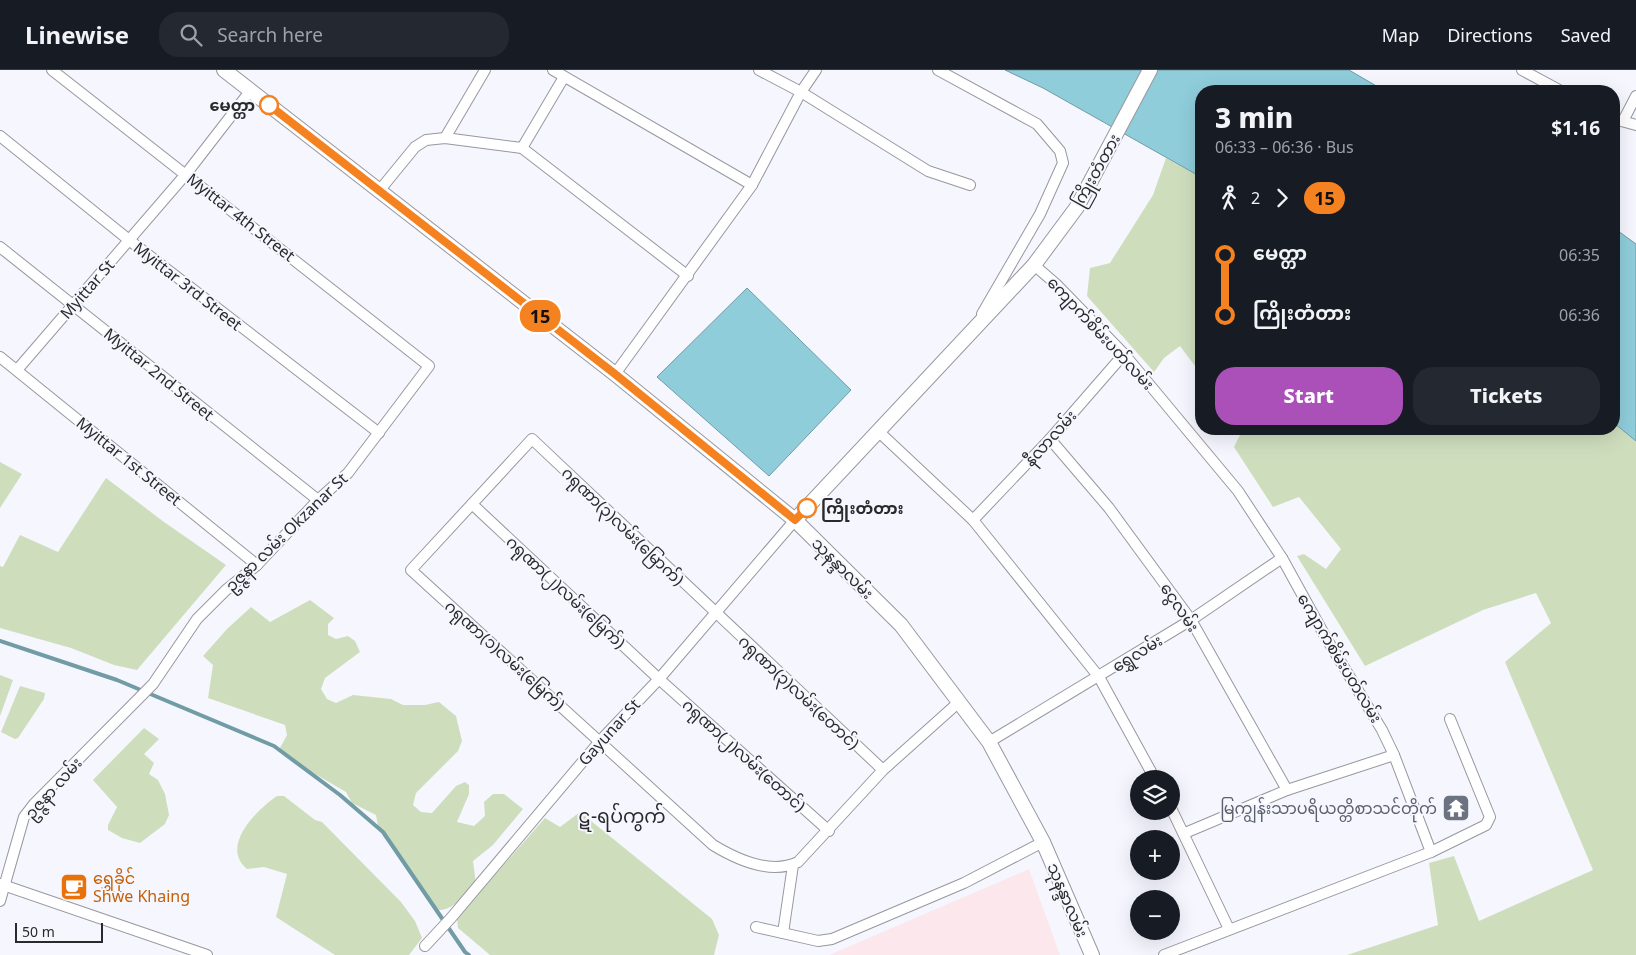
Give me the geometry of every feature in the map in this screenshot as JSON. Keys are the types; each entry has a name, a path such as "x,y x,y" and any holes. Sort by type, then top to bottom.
{"main road":[{"name":"သုနန္ဒာလမ်း","path":"224,70 615,374 795,520 900,625 989,742 1043,842 1092,955"},
{"name":"ကြိုးတံတား","path":"795,520 1036,262 1077,206 1150,70"}],"street":[{"name":"Myittar 4th Street","path":"52,70 429,366"},
{"path":"446,138 485,70"},
{"path":"553,70 752,185"},
{"path":"759,70 801,92 928,171 970,185"},
{"path":"615,374 688,276 752,185 801,92 816,70"},
{"path":"938,70 1037,124 1060,151 1063,163 1040,214 973,330"},
{"path":"1522,70 1550,85"},
{"path":"522,148 564,77"},
{"name":"Myittar St","path":"17,370 186,174 251,90"},
{"path":"1620,117 1636,96"},
{"path":"1620,121 1636,125"},
{"name":"Myittar 3rd Street","path":"0,136 129,240 379,433"},
{"path":"379,191 420,143 446,138 522,148 688,276"},
{"name":"Myittar 2nd Street","path":"0,247 318,500"},
{"name":"ကျောက်စိမ်းပတ်လမ်း","path":"1036,262 1124,354 1238,492 1282,558 1325,636 1382,730 1394,755 1430,852"},
{"name":"နီလာလမ်း","path":"973,520 1050,440 1124,354"},
{"name":"Myittar 1st Street","path":"0,357 257,565"},
{"name":"ဥဇ္ဇနာ လမ်း Okzanar St","path":"142,696 153,684 197,619 226,590 257,565 318,500 348,473 429,366"},
{"path":"878,432 973,520 1099,677 1150,770"},
{"name":"ဂရုဏာ(၃)လမ်း(မြောက်)","path":"472,504 532,439 715,613"},
{"name":"ငွေလမ်း","path":"1050,440 1109,508 1191,620 1287,790"},
{"name":"ဂရုဏာ(၁)လမ်း(မြေက်)","path":"472,504 411,570 600,740 712,845 726,854 761,865 793,865"},
{"name":"ဂရုဏာ(၂)လမ်း(မြေက်)","path":"472,504 659,679"},
{"name":"Gayunar St","path":"425,946 451,918 600,740 659,679 795,520"},
{"name":"ရွှေလမ်း","path":"989,742 1191,620 1282,558"},
{"name":"ဂရုဏာ(၃)လမ်း(တောင်)","path":"715,613 883,770"},
{"name":"ဂရုဏာ(၂)လမ်း(တောင်)","path":"659,679 829,832"},
{"name":"ဥဇ္ဇနာ လမ်း","path":"0,901 3,885 24,818 57,779 142,696"},
{"path":"783,933 793,865 829,832 883,770 959,702"},
{"path":"1164,955 1430,852 1486,825 1490,817 1450,719"},
{"path":"1185,832 1287,790 1394,755"},
{"path":"1178,820 1229,929"},
{"path":"756,926 818,941 832,940 964,883 1043,842"},
{"path":"3,885 207,955"}],"shaded area":[{"path":"1029,869 1060,955 829,955"}],"green space":[{"path":"1166,158 1195,174 1195,366 1180,346 1164,358 1154,372 1087,296 1090,268 1110,263 1153,195"},
{"path":"1620,428 1636,441 1636,955 1347,955 1438,925 1429,863 1454,856 1479,921 1593,870 1505,662 1551,623 1536,593 1483,610 1365,666 1297,556 1304,554 1326,569 1341,549 1299,497 1273,507 1234,447 1240,435 1620,435"},
{"path":"0,462 22,474 0,508"},
{"path":"106,478 164,522 226,565 137,670 114,665 71,648 0,628 0,566 3,567 20,535 58,552"},
{"path":"310,600 334,618 328,624 328,635 336,639 348,636 355,641 360,652 325,678 321,689 327,699 336,703 353,695 391,699 403,705 425,705 439,702 456,716 462,741 458,751 416,793 413,805 421,812 432,813 456,786 465,782 469,785 469,794 457,822 474,826 485,816 484,802 493,794 504,794 523,809 493,845 473,861 476,884 458,902 448,908 436,910 378,826 376,815 352,803 346,792 284,756 280,748 287,735 285,725 208,698 213,665 203,656 227,629 251,607 270,622"},
{"path":"0,675 13,680 0,716"},
{"path":"20,686 45,693 44,699 18,738 15,739 1,732"},
{"path":"144,728 159,739 144,754 154,763 149,774 158,780 165,794 169,815 165,824 140,843 122,838 108,830 108,825 117,807 93,780"},
{"path":"277,796 284,796 315,820 322,822 401,902 415,921 422,938 409,955 335,955 276,917 287,874 264,867 247,869 239,860 237,850 239,839 244,829 260,810"},
{"path":"580,812 712,919 719,935 714,955 490,955 458,928 457,918 545,818 560,827"}],"water":[{"path":"1005,70 1349,70 1375,85 1195,85 1195,174 1043,88"},
{"path":"1620,232 1636,244 1636,441 1620,428"},
{"path":"747,288 851,390 769,476 657,377"}],"waterway":[{"path":"0,641 117,680 274,746 340,795 383,832 465,952 469,955"}],"bus line":[{"name":"15","path":"269,105 615,374 795,520 807,508"}],"place":[{"name":"မေတ္တာ","path":"269,105"},
{"name":"ကြိုးတံတား","path":"807,508"},
{"name":"မြကျွန်းသာပရိယတ္တိစာသင်တိုက်","path":"1456,808"},
{"name":"ရွှေခိုင် Shwe Khaing","path":"74,887"}],"district":[{"name":"ဋ-ရပ်ကွက်","path":"622,816"}]}
